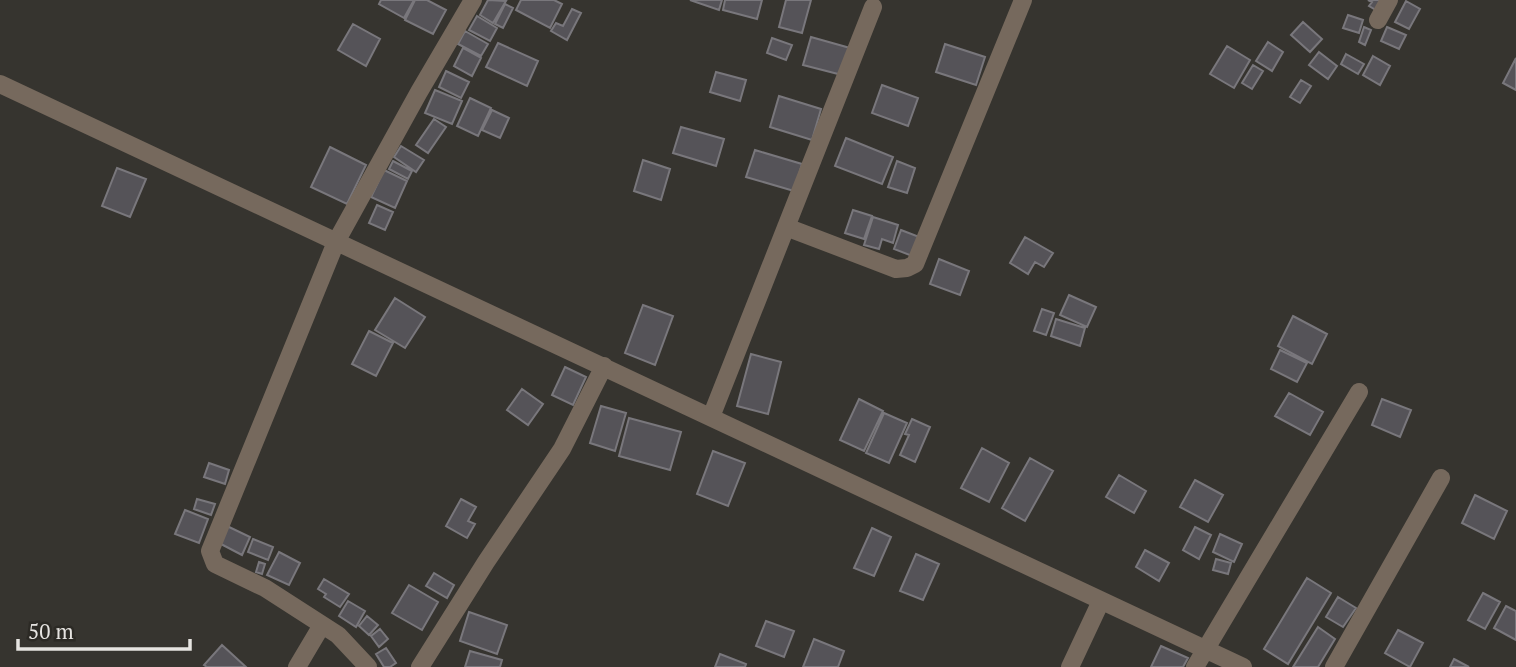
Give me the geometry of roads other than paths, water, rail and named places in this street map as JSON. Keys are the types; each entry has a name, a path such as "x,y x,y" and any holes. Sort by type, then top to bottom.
{"street":[{"path":"368,667 338,635 265,588 215,564 210,551 336,242 473,0"},
{"path":"786,227 896,269 915,264 1023,0"},
{"path":"1378,20 1389,0"},
{"path":"711,416 873,7"},
{"path":"0,85 1243,667"},
{"path":"419,667 562,449 604,366"},
{"path":"1195,667 1359,392"},
{"path":"1334,667 1441,478"},
{"path":"1070,667 1101,601"},
{"path":"297,667 322,625"}]}
